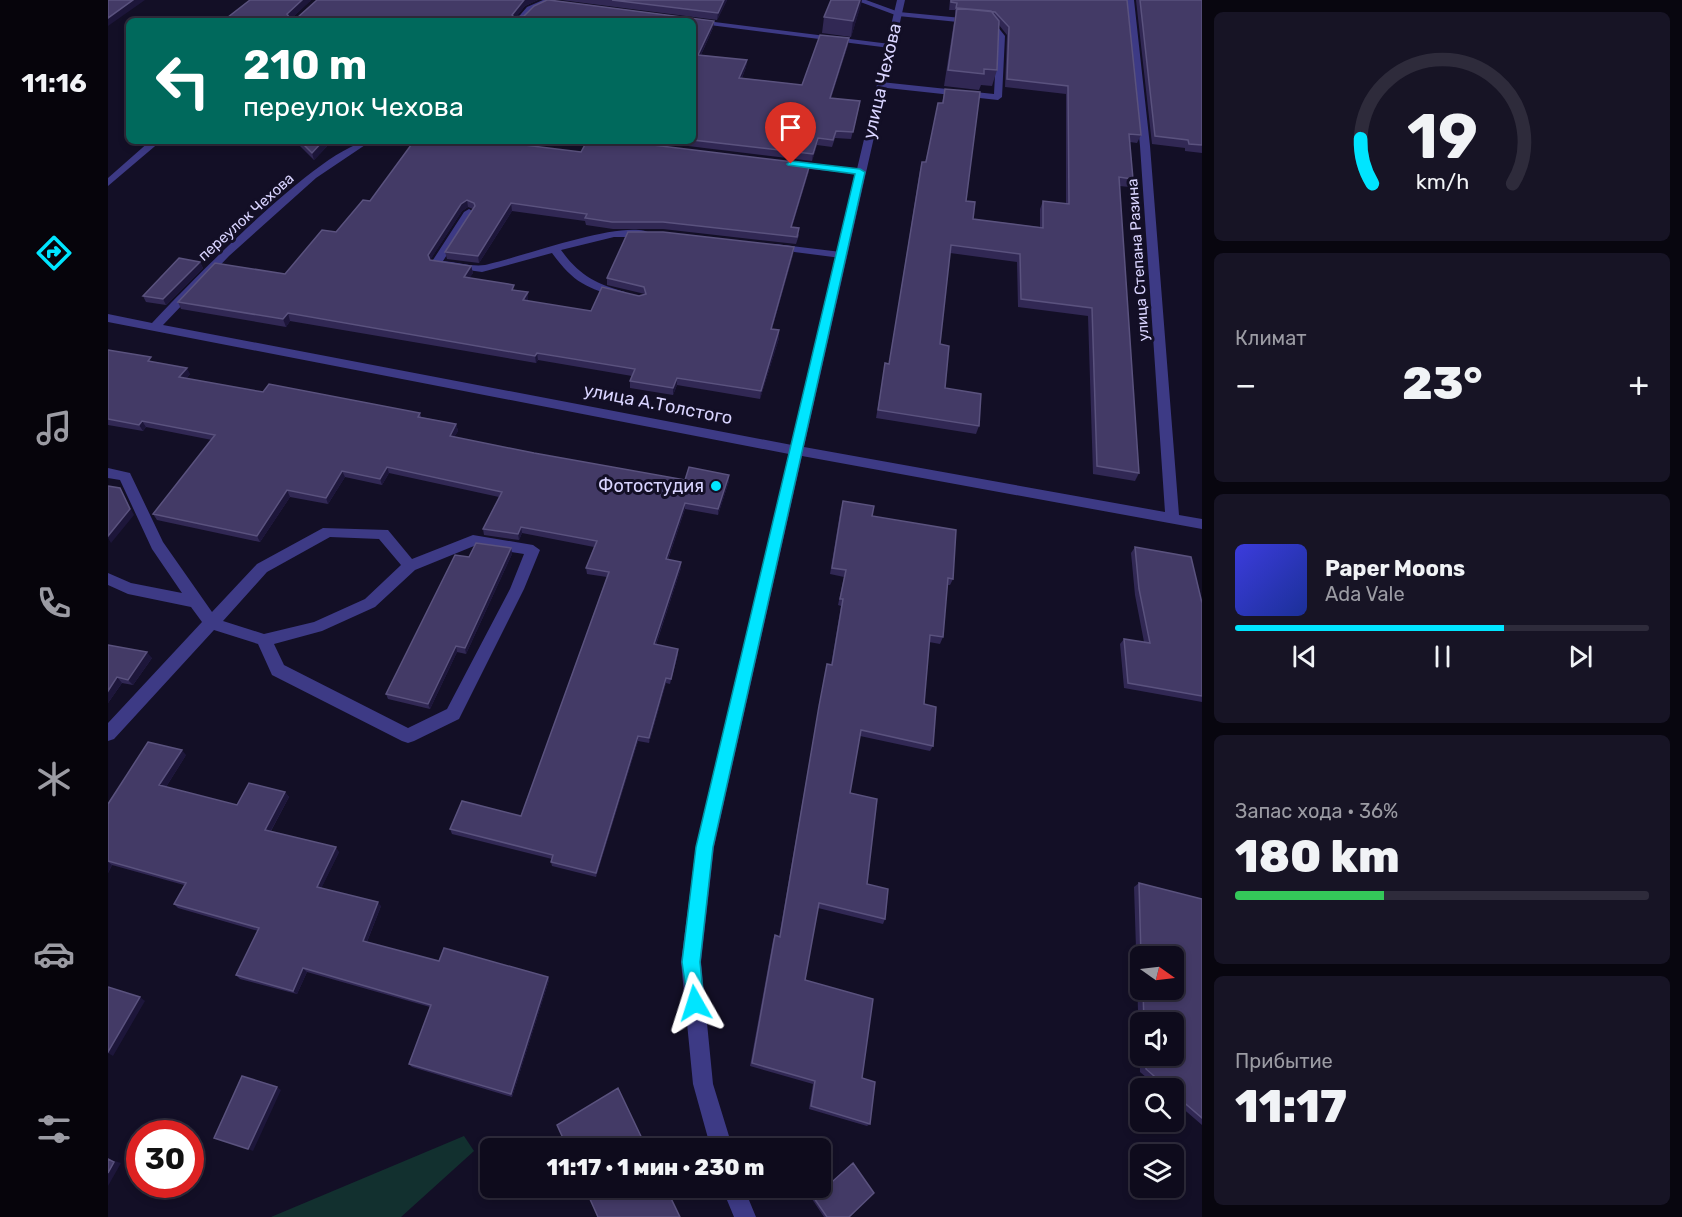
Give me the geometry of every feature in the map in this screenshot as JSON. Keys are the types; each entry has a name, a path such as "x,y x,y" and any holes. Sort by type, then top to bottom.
{"street":[{"path":"859,0 899,9 990,23 1001,36 998,97 881,85"},
{"name":"улица Степана Разина","path":"1130,0 1145,146 1172,518"},
{"path":"522,18 530,9 548,1 560,4"},
{"name":"улица Чехова","path":"719,1138 703,1084 691,962 705,847 795,450 899,9"},
{"path":"696,21 890,46"},
{"path":"108,183 153,144"},
{"name":"переулок Чехова","path":"155,326 225,254 313,176 361,144"},
{"path":"779,162 860,172"},
{"path":"469,212 436,263 482,269 614,234 663,234"},
{"path":"758,245 841,255"},
{"path":"555,249 572,274 597,288 629,296"},
{"name":"улица А.Толстого","path":"108,318 795,450 1202,524"},
{"path":"108,473 125,476 157,545 198,602 210,623 264,640 317,627 370,603 410,566 473,540 533,550 517,589 453,714 408,736 278,670 264,640"},
{"path":"108,735 262,568 328,532 383,534 410,566"},
{"path":"108,579 128,588 198,602"},
{"path":"737,1198 745,1217"}],"green space":[{"path":"464,1136 474,1151 401,1217 271,1217"}],"building":[{"path":"108,0 133,0 108,18"},
{"path":"250,0 302,0 287,14 289,17 298,17 317,0 524,0 512,15 514,17 524,16 534,6 549,0 690,18 227,18"},
{"path":"612,0 724,0 718,13"},
{"path":"831,0 860,0 853,21 824,17"},
{"path":"951,0 1127,0 1141,135 1129,134 1133,179 1119,177 1139,473 1097,466 1092,308 1021,299 1020,254 951,245 940,344 949,346 945,388 981,394 979,426 878,410 885,363 889,364 922,162 926,162 938,103 943,103 945,89 980,92 966,201 975,202 973,219 1043,228 1043,201 1069,204 1068,86 1007,79 1009,27 995,12 956,8 957,3"},
{"path":"1140,0 1202,0 1202,145 1189,144 1188,140 1155,136"},
{"path":"957,8 991,11 999,21 997,70 984,69 984,74 948,70"},
{"path":"696,19 714,21 698,55 747,60 739,78 802,85 820,35 849,38 830,98 860,101 853,132 836,131 833,140 818,138 813,154 696,140"},
{"path":"303,144 320,144 312,153"},
{"path":"412,144 516,144 581,152 585,144 645,144 810,164 791,227 799,228 797,237 663,222 612,222 585,218 587,214 511,203 478,256 445,252 475,206 467,200 461,204 428,255 430,260 471,266 464,277 514,285 512,290 528,292 523,300 591,311 602,287 639,296 646,294 644,287 607,278 628,232 663,232 794,247 771,329 779,330 761,391 677,378 673,388 630,381 635,369 537,353 535,356 288,313 283,319 178,302 215,263 285,274 322,230 336,232 363,200 370,201"},
{"path":"179,258 200,262 163,299 143,296"},
{"path":"108,350 151,357 148,361 187,368 179,377 263,392 269,384 420,413 418,417 456,424 450,436 534,453 685,480 689,467 729,475 718,509 685,503 666,559 681,562 654,644 678,649 671,679 666,678 649,738 638,736 596,873 551,862 553,855 450,829 462,801 521,816 609,572 586,568 597,541 521,527 518,534 483,529 502,492 387,467 380,479 342,471 326,498 287,490 257,536 153,514 215,435 142,421 139,425 108,419"},
{"path":"108,486 120,488 130,509 108,536"},
{"path":"843,501 874,506 872,516 956,530 953,579 948,578 943,637 930,635 924,704 936,707 933,746 861,730 850,793 877,799 867,884 888,889 885,919 819,903 805,980 873,999 862,1078 875,1082 870,1124 811,1106 815,1081 752,1063 775,935 780,937 819,706 827,664 832,665 843,599 840,599 846,570 832,568"},
{"path":"476,543 511,548 465,648 456,646 428,704 386,694 455,555 469,557"},
{"path":"1135,547 1191,557 1202,603 1202,696 1128,683 1124,639 1150,643 1139,589"},
{"path":"108,645 147,652 128,680 117,677 108,691"},
{"path":"148,742 182,750 159,785 237,805 249,783 285,792 265,830 336,847 317,887 378,902 363,941 439,961 444,948 548,977 511,1094 409,1064 431,1005 303,968 293,991 236,975 259,928 174,904 186,883 108,861 108,804"},
{"path":"1139,883 1202,899 1202,1118 1184,1102 1184,1078 1156,1078 1146,1069 1146,1066 1184,1066 1184,1012 1144,1012 1143,1000 1184,1000 1184,946 1141,946"},
{"path":"108,987 140,997 108,1052"},
{"path":"242,1076 277,1087 248,1149 214,1138"},
{"path":"618,1088 642,1138 563,1138 557,1125"},
{"path":"108,1159 114,1162 108,1173"},
{"path":"853,1163 874,1193 849,1217 827,1217 814,1198 831,1198 831,1183"},
{"path":"589,1198 671,1198 680,1217 598,1217"}],"place":[{"name":"Фотостудия","path":"716,486"}],"route":[{"path":"695,1003 691,962 705,847 860,172 791,164"}]}
